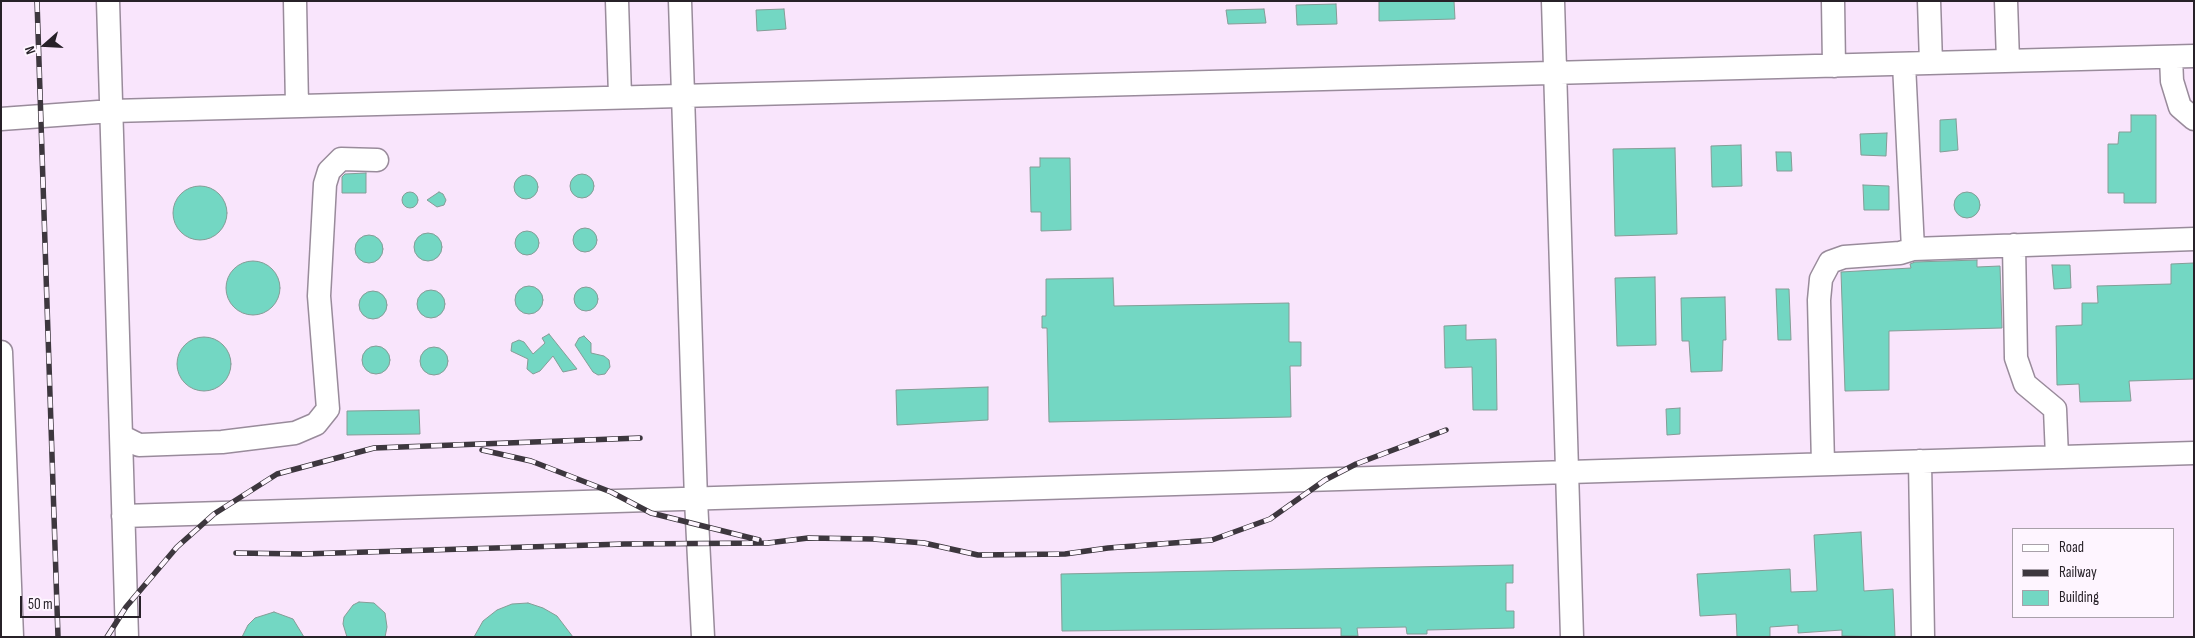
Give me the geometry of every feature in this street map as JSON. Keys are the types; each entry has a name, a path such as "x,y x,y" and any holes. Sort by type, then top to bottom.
{"lane":[{"path":"108,1 127,637"},
{"path":"295,1 297,106"},
{"path":"617,1 620,96"},
{"path":"680,1 696,500 703,637"},
{"path":"1553,1 1572,637"},
{"path":"1832,1 1834,66"},
{"path":"1929,1 1931,63"},
{"path":"2006,1 2008,61"},
{"path":"2171,56 2172,81 2180,107 2194,119"},
{"path":"1,119 112,111 620,96 2194,56"},
{"path":"1904,64 1913,249"},
{"path":"121,436 139,445 222,442 295,433 316,424 328,409 319,296 325,184 329,171 341,159 377,160"},
{"path":"1823,464 1819,300 1821,279 1830,262 1844,256 1900,253 1913,249 2194,238"},
{"path":"2014,245 2016,358 2025,384 2055,409 2057,457"},
{"path":"1,352 5,540 12,637"},
{"path":"123,516 2194,453"},
{"path":"1920,462 1923,637"}],"shaded area":[{"path":"1,1 2194,1 2194,637 1,637"}],"building":[{"path":"1379,1 1454,1 1455,19 1379,21"},
{"path":"1336,4 1337,24 1297,25 1296,5"},
{"path":"784,9 786,29 757,31 756,10"},
{"path":"1264,9 1266,23 1228,24 1226,10"},
{"path":"2131,115 2156,115 2156,203 2124,203 2124,193 2108,193 2108,144 2118,144 2119,132 2131,132"},
{"path":"1956,119 1958,150 1940,152 1940,120"},
{"path":"1887,133 1886,156 1861,155 1860,134"},
{"path":"1741,145 1742,186 1712,187 1711,146"},
{"path":"1675,148 1677,234 1615,236 1613,149"},
{"path":"1776,152 1791,152 1792,171 1777,171"},
{"path":"1040,158 1070,158 1071,230 1041,231 1041,212 1031,212 1030,167 1040,167"},
{"path":"366,173 366,193 342,193 342,177 345,174"},
{"path":"582,174 591,177 594,186 591,195 582,198 573,195 570,186 573,177"},
{"path":"526,175 535,178 538,187 535,196 526,199 517,196 514,187 517,178"},
{"path":"1863,185 1889,186 1889,210 1864,210"},
{"path":"195,186 205,186 215,190 223,198 227,213 223,228 215,236 205,240 195,240 185,236 177,228 173,218 173,208 177,198 185,190"},
{"path":"410,192 418,200 410,208 402,200"},
{"path":"439,192 443,194 446,200 444,205 437,207 427,200"},
{"path":"1967,192 1976,196 1980,205 1976,214 1967,218 1958,214 1954,205 1958,196"},
{"path":"585,228 594,231 597,240 594,249 585,252 576,249 573,240 576,231"},
{"path":"527,231 536,234 539,243 536,252 527,255 518,252 515,243 518,234"},
{"path":"428,233 438,237 442,247 438,257 428,261 418,257 414,247 418,237"},
{"path":"369,235 379,239 383,249 379,259 369,263 359,259 355,249 359,239"},
{"path":"1977,260 1977,267 2000,266 2002,328 1889,331 1889,390 1845,391 1841,272 1911,268 1910,264 1915,262"},
{"path":"248,261 258,261 268,265 276,273 280,288 276,303 268,311 258,315 248,315 238,311 230,303 226,293 226,283 230,273 238,265"},
{"path":"2194,263 2194,379 2129,381 2131,401 2080,402 2079,384 2057,385 2056,326 2082,325 2082,303 2098,303 2097,286 2171,284 2171,264"},
{"path":"2052,265 2070,265 2071,288 2054,289"},
{"path":"1655,277 1656,345 1617,346 1615,278"},
{"path":"1113,278 1114,306 1289,303 1289,342 1301,342 1301,366 1290,366 1291,417 1049,422 1047,328 1042,328 1042,316 1046,316 1046,279"},
{"path":"529,286 539,290 543,300 539,310 529,314 519,310 515,300 519,290"},
{"path":"586,287 595,290 598,299 595,308 586,311 577,308 574,299 577,290"},
{"path":"1776,289 1789,289 1791,340 1778,340"},
{"path":"431,290 441,294 445,304 441,314 431,318 421,314 417,304 421,294"},
{"path":"373,291 383,295 387,305 383,315 373,319 363,315 359,305 363,295"},
{"path":"1725,297 1726,340 1723,340 1722,371 1691,372 1689,341 1682,341 1681,298"},
{"path":"1466,325 1466,340 1496,339 1497,410 1473,410 1472,367 1445,368 1444,326"},
{"path":"549,334 577,369 563,372 553,356 540,371 533,374 527,369 528,359 511,351 512,343 519,340 524,342 533,354 545,343 542,338"},
{"path":"584,336 591,343 591,353 604,356 609,360 610,367 605,374 598,375 593,372 575,345 579,338"},
{"path":"199,337 209,337 219,341 227,349 231,364 227,379 219,387 209,391 199,391 189,387 181,379 177,369 177,359 181,349 189,341"},
{"path":"376,346 386,350 390,360 386,370 376,374 366,370 362,360 366,350"},
{"path":"434,347 444,351 448,361 444,371 434,375 424,371 420,361 424,351"},
{"path":"988,387 988,420 897,425 896,390"},
{"path":"1680,408 1680,434 1667,435 1666,409"},
{"path":"419,410 420,434 347,435 347,411"},
{"path":"1861,532 1864,591 1893,589 1895,637 1842,636 1842,630 1798,633 1798,625 1770,627 1770,637 1737,637 1736,614 1700,616 1697,574 1790,569 1791,592 1817,591 1814,535"},
{"path":"1513,565 1513,583 1506,583 1506,611 1514,611 1514,628 1427,630 1427,634 1407,634 1406,627 1357,628 1358,636 1341,636 1341,628 1062,631 1061,574"},
{"path":"359,602 374,603 385,613 387,627 385,637 347,637 343,624 344,617 353,605"},
{"path":"528,603 543,608 557,616 573,637 474,637 483,621 497,610 512,604"},
{"path":"274,612 293,619 304,637 242,637 248,625 255,618"}],"railway":[{"path":"37,1 58,637"},
{"path":"236,553 303,554 624,544 768,543 808,538 873,539 924,543 978,555 1065,554 1108,548 1212,540 1270,519 1325,480 1356,464 1446,430"},
{"path":"107,637 126,607 177,547 214,514 277,474 374,448 640,438"},
{"path":"482,450 531,461 611,492 651,513 759,540"}]}
